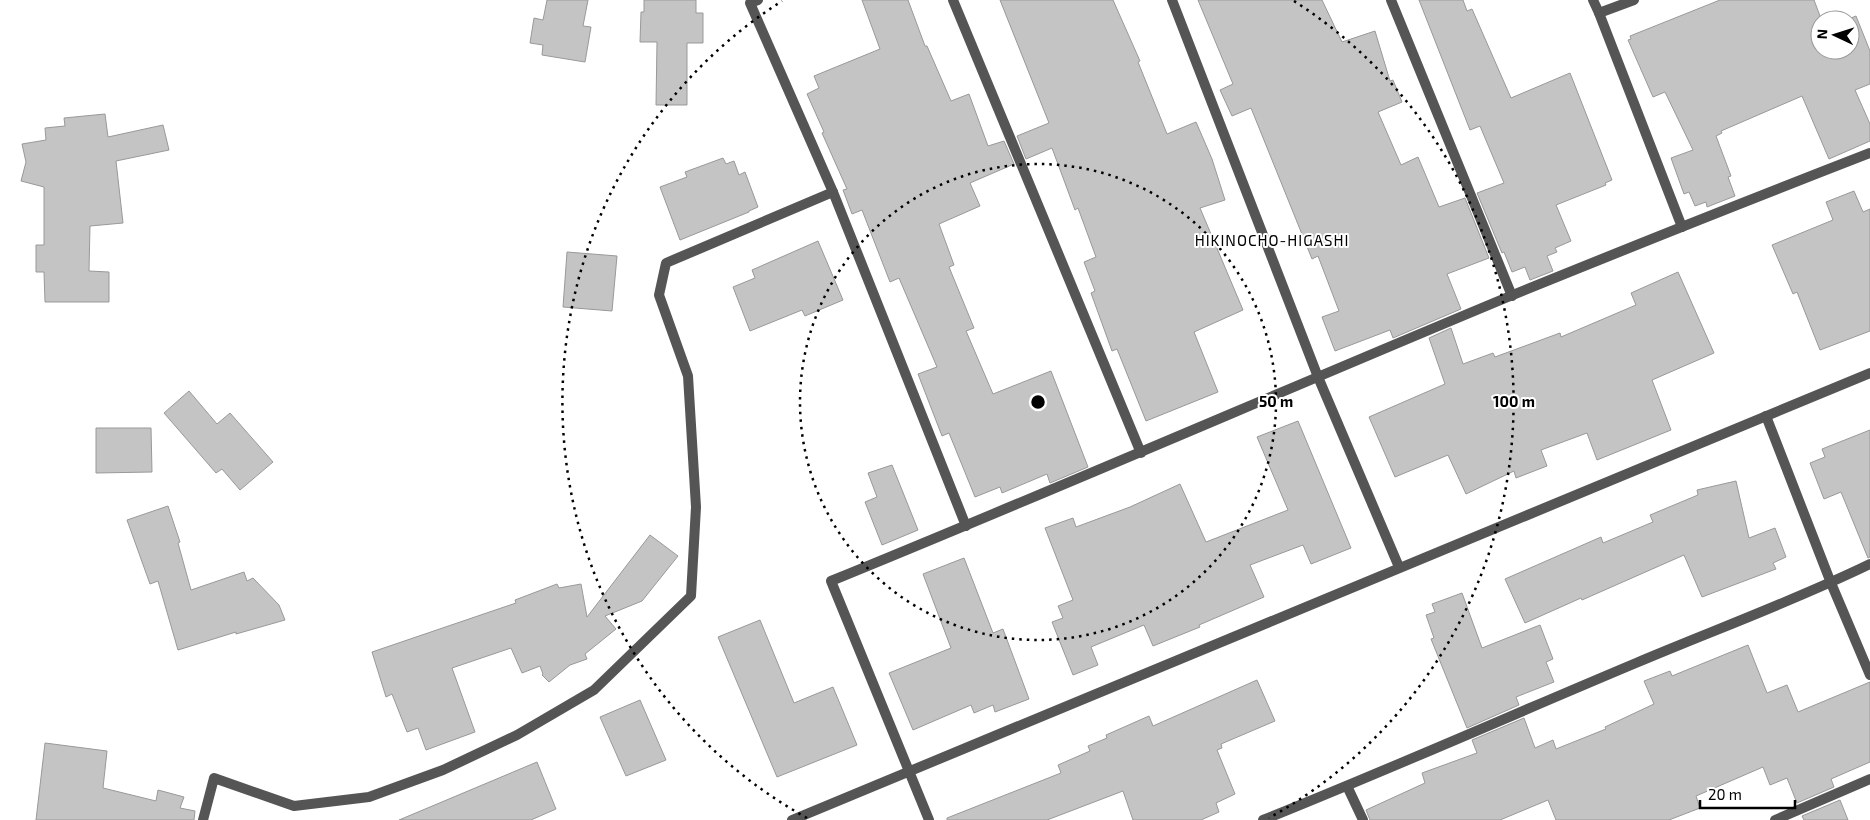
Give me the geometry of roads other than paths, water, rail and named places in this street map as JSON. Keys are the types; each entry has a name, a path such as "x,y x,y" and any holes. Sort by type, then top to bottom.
{"street":[{"path":"758,0 750,3 833,192 966,526"},
{"path":"953,0 1141,453"},
{"path":"1172,0 1318,376 1400,567"},
{"path":"1391,0 1512,296"},
{"path":"1593,0 1682,227"},
{"path":"1599,13 1634,0"},
{"path":"929,820 831,581 1141,453 1318,376 1512,296 1870,153"},
{"path":"204,820 214,778 294,806 369,798 452,766 517,736 594,690 691,596 696,507 688,376 659,295 666,264 833,192"},
{"path":"792,820 1870,373"},
{"path":"1766,416 1831,583 1870,675"},
{"path":"1262,820 1831,583 1870,564"},
{"path":"1775,820 1870,779"},
{"path":"1347,786 1363,820"}],"district":[{"name":"HIKINOCHO-HIGASHI","path":"1272,240"}]}
